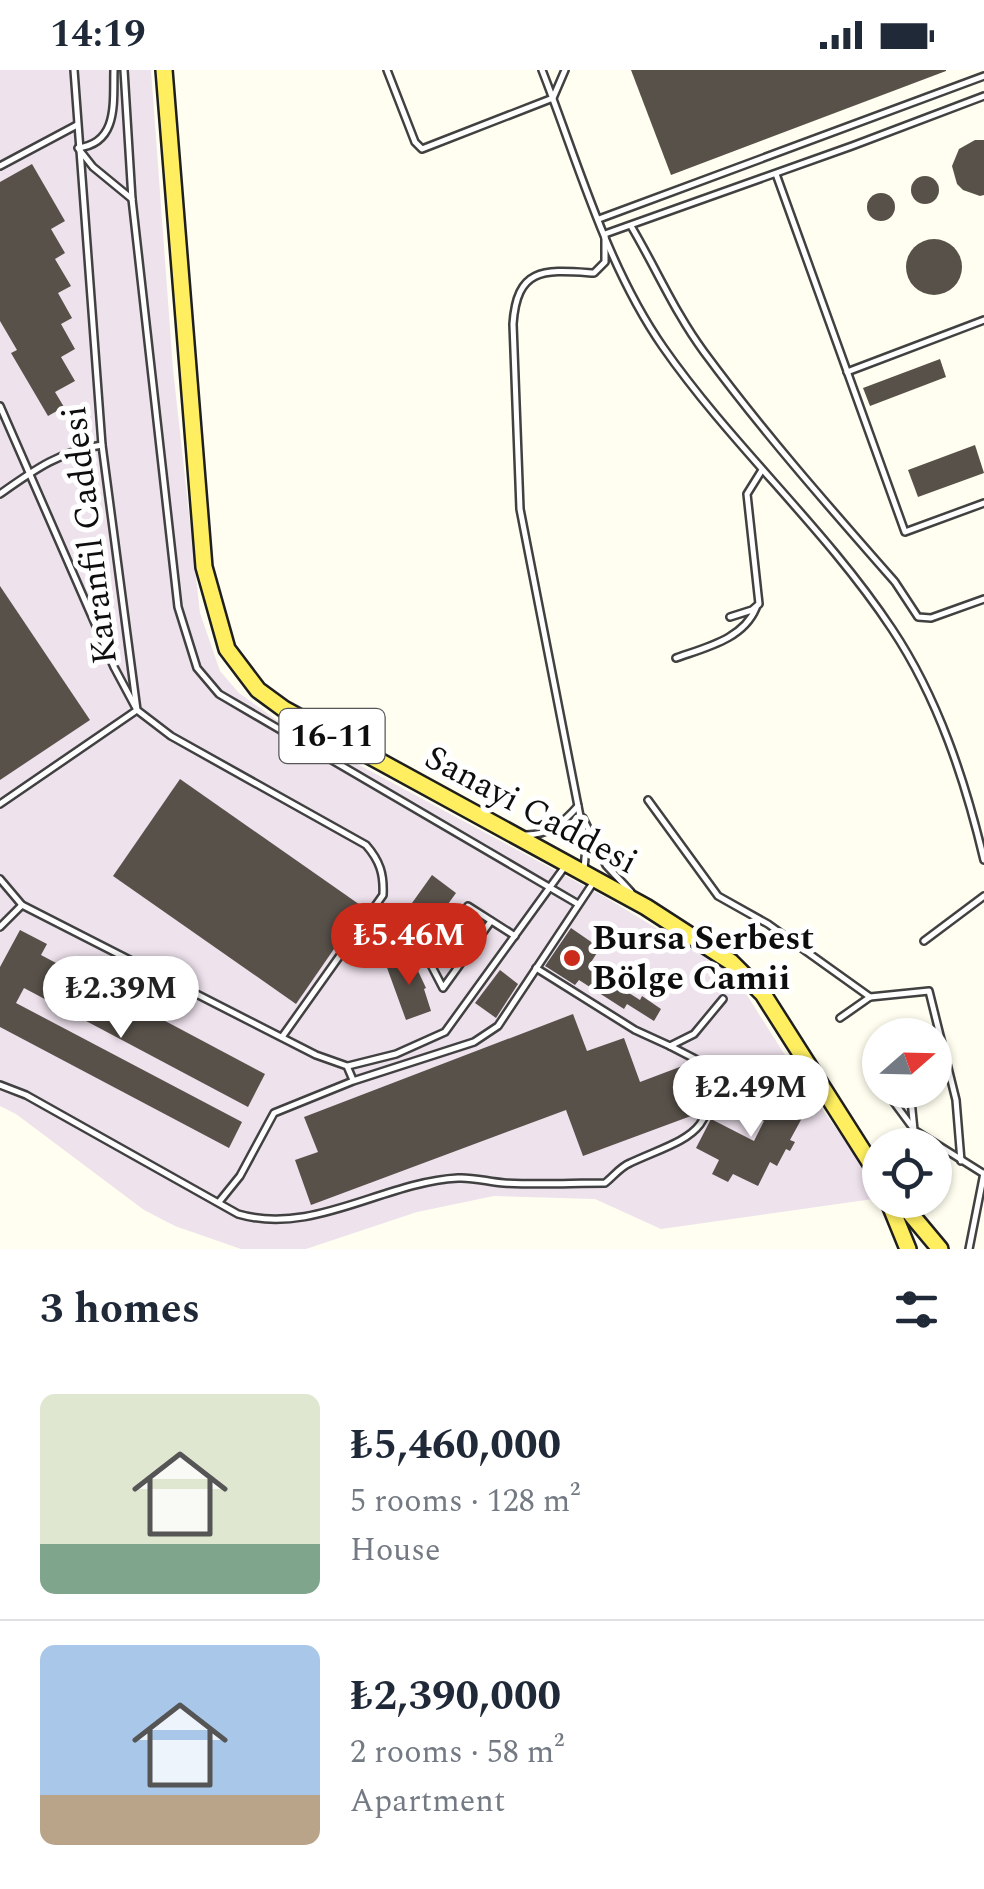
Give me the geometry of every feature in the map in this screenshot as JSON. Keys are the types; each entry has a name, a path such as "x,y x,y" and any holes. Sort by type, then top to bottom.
{"main road":[{"name":"Sanayi Caddesi","path":"164,70 200,536 211,598 227,649 252,683 284,708 568,863 715,950 754,983 862,1150"},
{"path":"895,1218 908,1249"},
{"path":"914,1218 940,1249"}],"lane":[{"name":"Karanfil Caddesi","path":"74,70 102,445 137,710 171,736 351,836 378,859 384,877 383,895 282,1038"},
{"path":"78,148 92,146 112,124 114,70"},
{"path":"124,70 132,199 178,608 197,668 219,694 578,904"},
{"path":"387,70 415,142 422,149 553,98 564,70"},
{"path":"542,70 630,295 663,347 834,552 892,630 920,676 972,808 984,860"},
{"path":"600,218 984,76"},
{"path":"605,234 984,96"},
{"path":"0,166 77,125"},
{"path":"78,148 93,167 132,199"},
{"path":"776,174 905,532 984,503"},
{"path":"631,226 703,352 895,582 918,618 931,618 984,599"},
{"path":"219,1202 240,1176 274,1113 353,1081 486,1036 505,1018 578,904 589,876 586,847 520,508 513,324 515,295 532,277 556,271 594,274 605,262 605,234"},
{"path":"847,372 984,320"},
{"path":"0,406 114,668 137,710 0,804"},
{"path":"0,494 52,458 74,449 102,445"},
{"path":"676,658 748,626 758,605 747,494 762,470"},
{"path":"730,617 758,605"},
{"path":"648,800 718,896 768,924 870,997"},
{"path":"516,835 536,836 549,830 564,822 578,806"},
{"path":"578,806 606,865 646,907"},
{"path":"0,879 22,905 282,1038 348,1066 396,1054 444,1032 568,863"},
{"path":"924,941 984,896"},
{"path":"0,927 22,905"},
{"path":"429,961 468,906 516,936"},
{"path":"389,931 429,961 443,988 491,921"},
{"path":"0,1085 238,1214 259,1220 298,1219 414,1185 459,1178 504,1183 605,1184 625,1165 682,1141 710,1106 710,1090 701,1062 635,1030 536,968"},
{"path":"840,1018 870,997 929,991 956,1100 962,1161"},
{"path":"670,1046 694,1034 723,999"},
{"path":"348,1066 353,1081"},
{"path":"952,1155 984,1173 969,1249"}],"shaded area":[{"path":"0,70 151,70 173,369 200,613 220,671 239,693 281,723 605,897 722,968 745,992 862,1165 862,1201 661,1229 595,1199 494,1196 417,1212 306,1249 241,1249 175,1226 144,1210 0,1106"}],"building":[{"path":"631,70 946,70 946,71 671,175"},
{"path":"975,140 984,140 984,195 980,196 957,184 952,166 959,149"},
{"path":"32,164 65,221 51,229 65,253 55,259 71,286 58,293 72,318 61,324 75,349 61,357 75,381 55,392 64,407 48,416 11,353 17,350 0,321 0,182"},
{"path":"925,176 935,180 939,190 935,200 925,204 915,200 911,190 915,180"},
{"path":"881,193 891,197 895,207 891,217 881,221 871,217 867,207 871,197"},
{"path":"934,239 954,247 962,267 954,287 934,295 914,287 906,267 914,247"},
{"path":"940,359 946,377 870,406 863,388"},
{"path":"975,445 984,473 918,497 908,470"},
{"path":"0,586 90,720 0,780"},
{"path":"180,779 363,907 296,1004 113,876"},
{"path":"432,875 456,893 443,911 447,914 426,935 402,917"},
{"path":"571,928 600,948 588,967 661,1009 654,1021 627,1004 624,1009 579,980 575,985 545,966"},
{"path":"20,930 47,944 41,955 265,1074 248,1107 24,988 16,1003 242,1122 229,1148 0,1027 0,967"},
{"path":"411,956 426,988 431,1011 406,1020 386,965"},
{"path":"500,970 518,984 496,1018 475,1003"},
{"path":"573,1014 587,1051 624,1038 640,1082 685,1065 699,1113 583,1156 566,1110 311,1205 295,1160 318,1152 304,1117"},
{"path":"751,1083 764,1090 761,1097 802,1118 790,1140 795,1142 790,1151 786,1149 777,1166 770,1162 758,1186 733,1174 728,1182 712,1174 719,1160 696,1148 711,1119 754,1141 764,1121 738,1107"}],"place":[{"name":"Bursa Serbest Bölge Camii","path":"572,958"}]}
